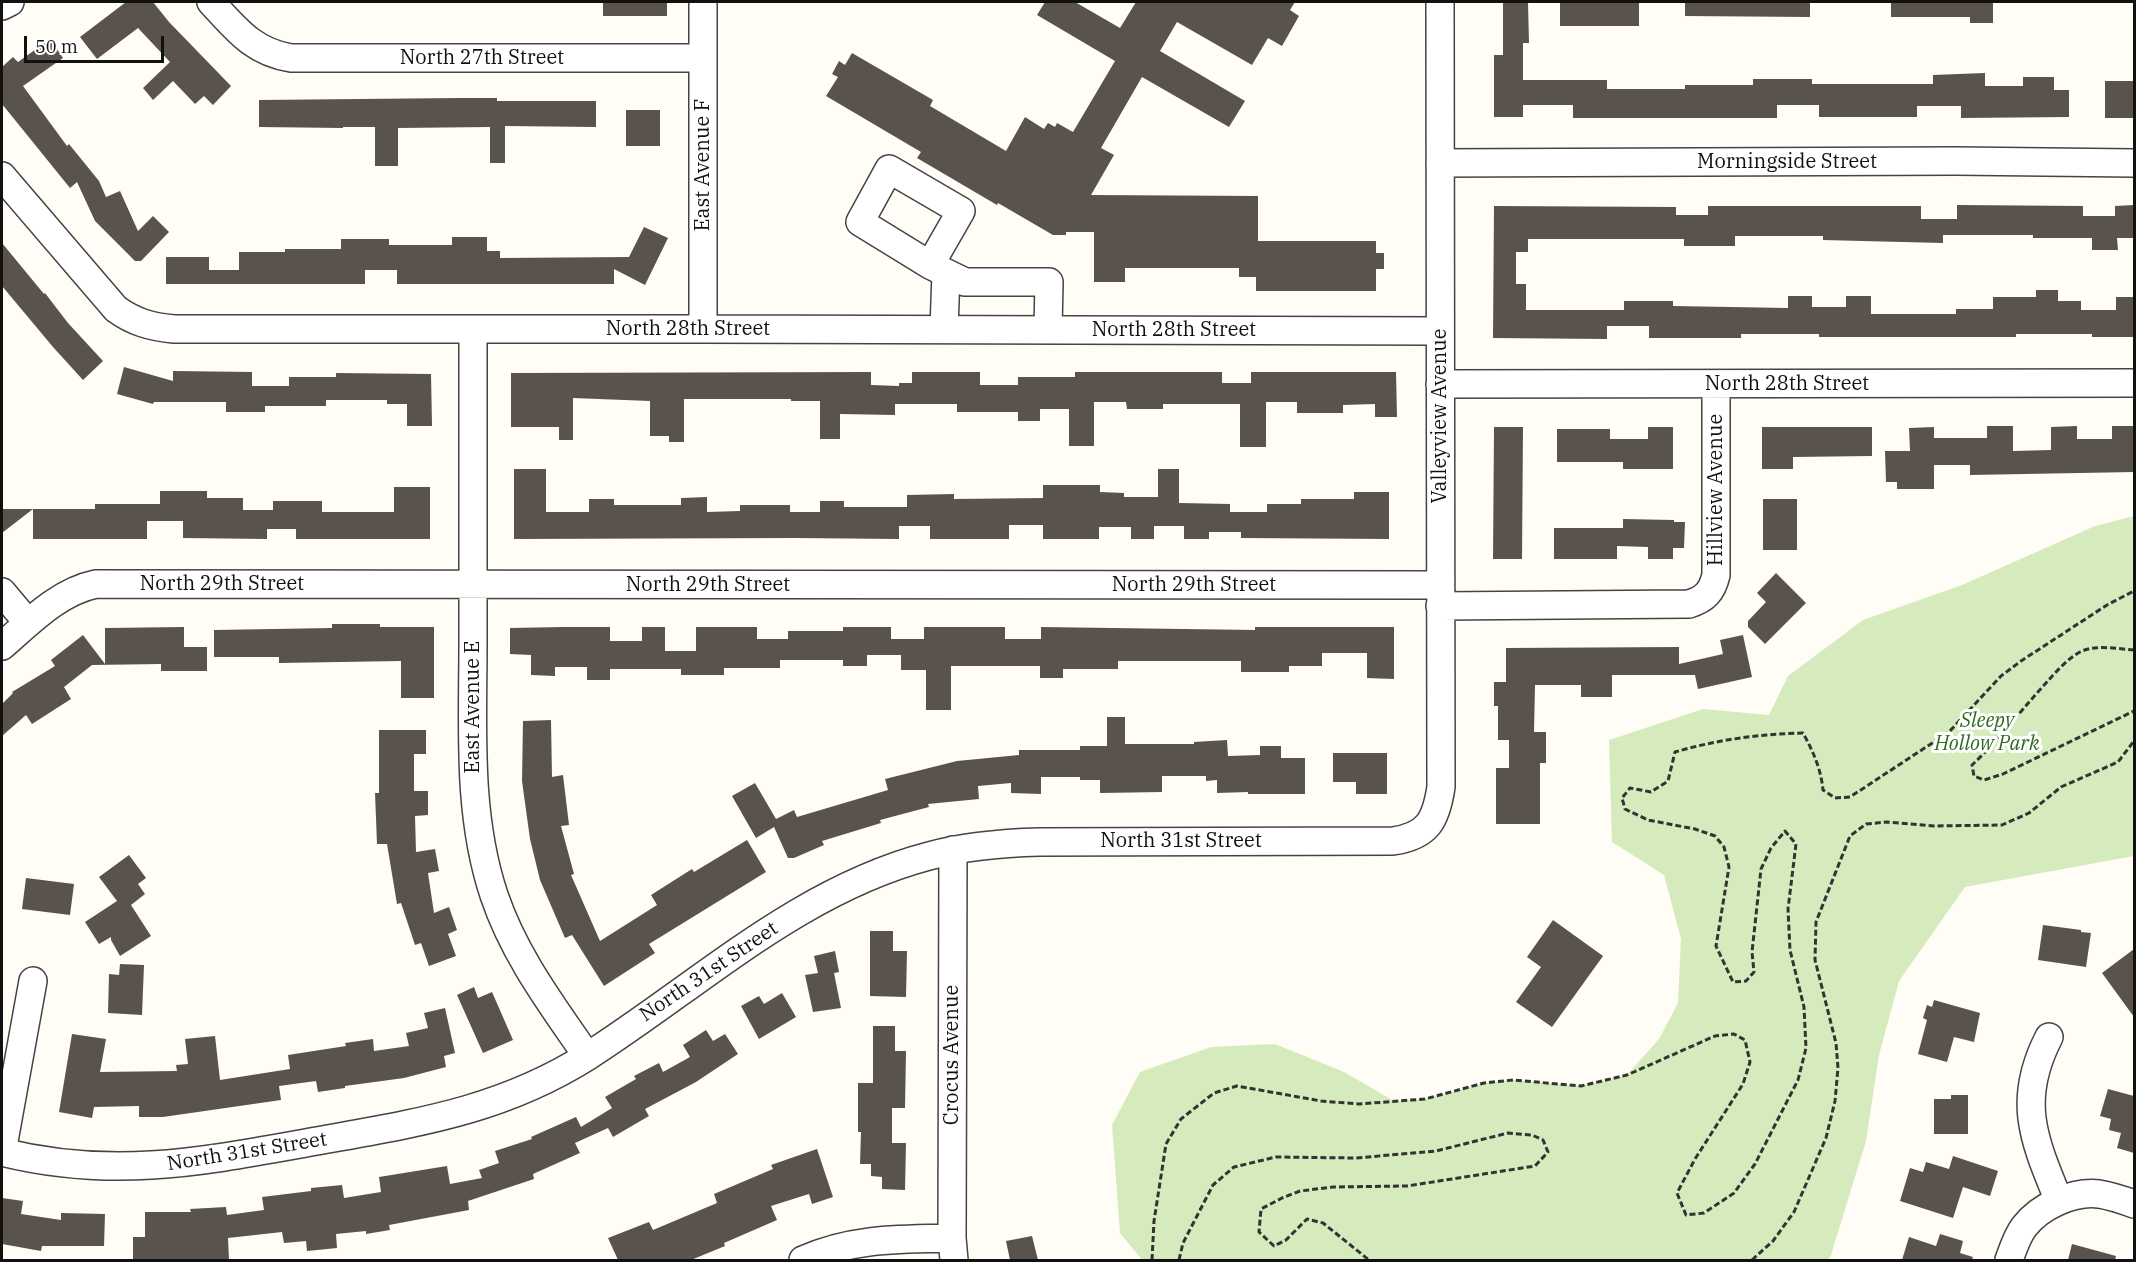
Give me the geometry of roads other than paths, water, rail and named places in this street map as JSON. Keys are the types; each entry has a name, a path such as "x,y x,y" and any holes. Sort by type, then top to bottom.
{"street":[{"path":"2,6 10,2"},
{"name":"North 27th Street","path":"211,2 236,29 262,50 275,56 291,58 703,58"},
{"name":"East Avenue F","path":"703,2 703,328"},
{"name":"Valleyview Avenue","path":"1427,828 1434,816 1441,787 1440,2"},
{"name":"Morningside Street","path":"1440,163 1956,161 2134,163"},
{"name":"North 28th Street","path":"2,176 105,298 129,318 141,324 174,329 703,328 1440,331"},
{"path":"944,329 938,269 964,282 1049,282 1048,330"},
{"name":"East Avenue E","path":"473,329 473,772 478,830 484,861 504,921 517,948 533,978 587,1056"},
{"name":"North 28th Street","path":"1440,384 2134,383"},
{"name":"Hillview Avenue","path":"1708,594 1716,575 1716,384"},
{"name":"North 29th Street","path":"2,646 63,596 78,588 96,584 473,585 1440,596 1689,604 1708,594"},
{"path":"2,592 28,623"},
{"name":"North 31st Street","path":"2,1152 53,1163 105,1167 159,1166 210,1160 446,1117 517,1092 587,1056 759,937 824,898 886,870 953,850 984,845 1040,842 1393,841 1406,839 1427,828"},
{"name":"Crocus Avenue","path":"953,850 953,1249"},
{"path":"2,1152 33,981"},
{"path":"2049,1037 2040,1055 2034,1076 2031,1120 2035,1139 2059,1201"},
{"path":"2009,1260 2024,1227 2033,1217 2059,1201 2084,1194 2098,1194 2134,1204"},
{"path":"803,1260 835,1248 861,1242 953,1249"}],"park label":[{"name":"Sleepy Hollow Park","path":"1987,732"}]}
